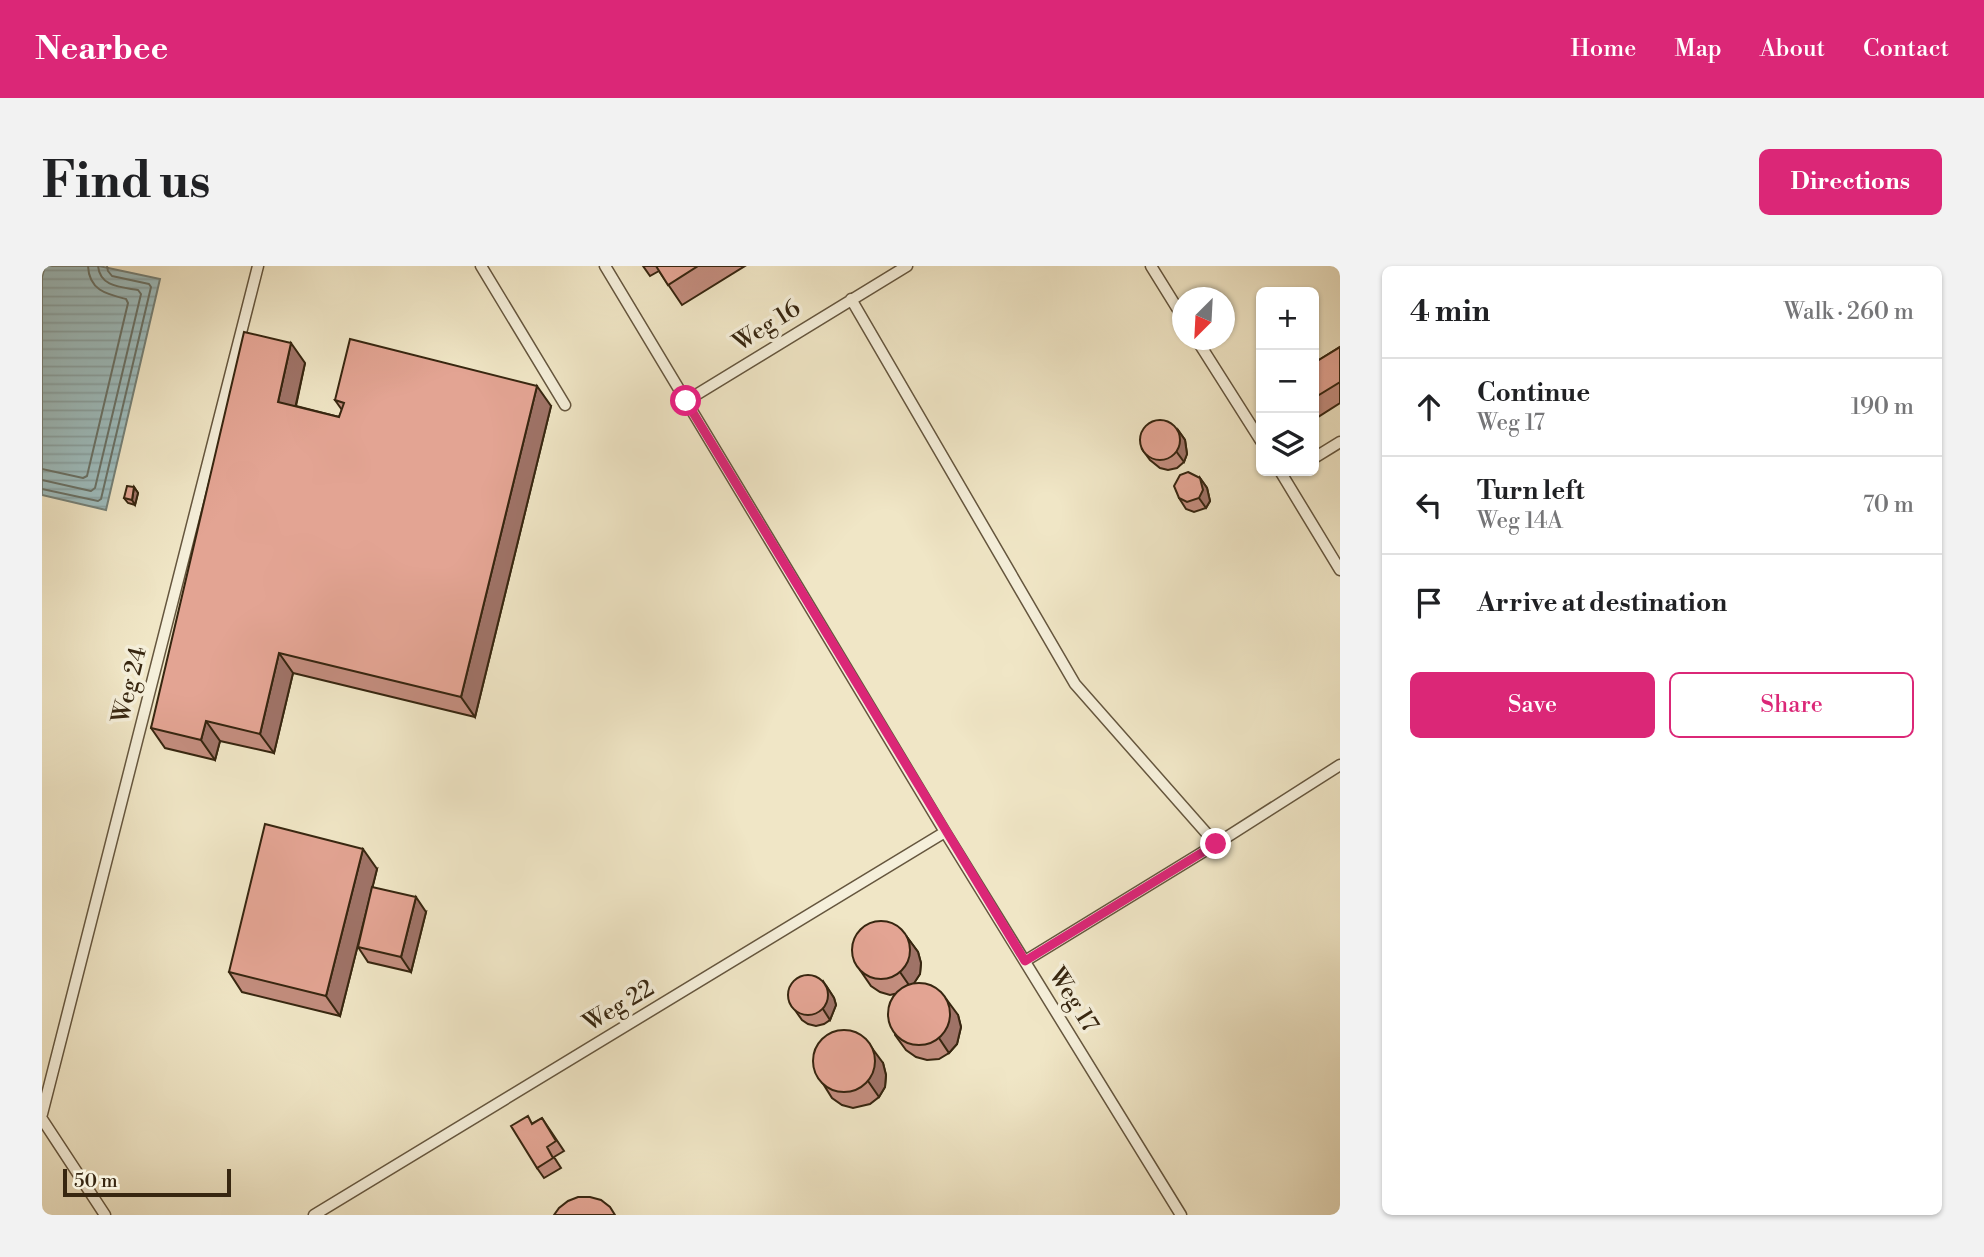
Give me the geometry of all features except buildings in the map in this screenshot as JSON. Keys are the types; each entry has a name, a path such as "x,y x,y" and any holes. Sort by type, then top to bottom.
{"lane":[{"name":"Weg 24","path":"42,1117 258,266"},
{"path":"481,266 565,405"},
{"name":"Weg 17","path":"605,266 945,832 1181,1215"},
{"name":"Weg 16","path":"686,401 907,266"},
{"path":"1152,266 1172,299"},
{"path":"851,299 1075,684 1216,844"},
{"path":"1204,350 1256,433"},
{"path":"1319,455 1340,442"},
{"path":"1287,476 1340,570"},
{"path":"1025,961 1340,765"},
{"name":"Weg 22","path":"314,1215 945,832"},
{"path":"42,1117 105,1215"}],"water":[{"path":"45,266 99,266 160,279 106,510 42,495 42,277"}],"route":[{"path":"686,401 1025,961 1216,844"}]}
